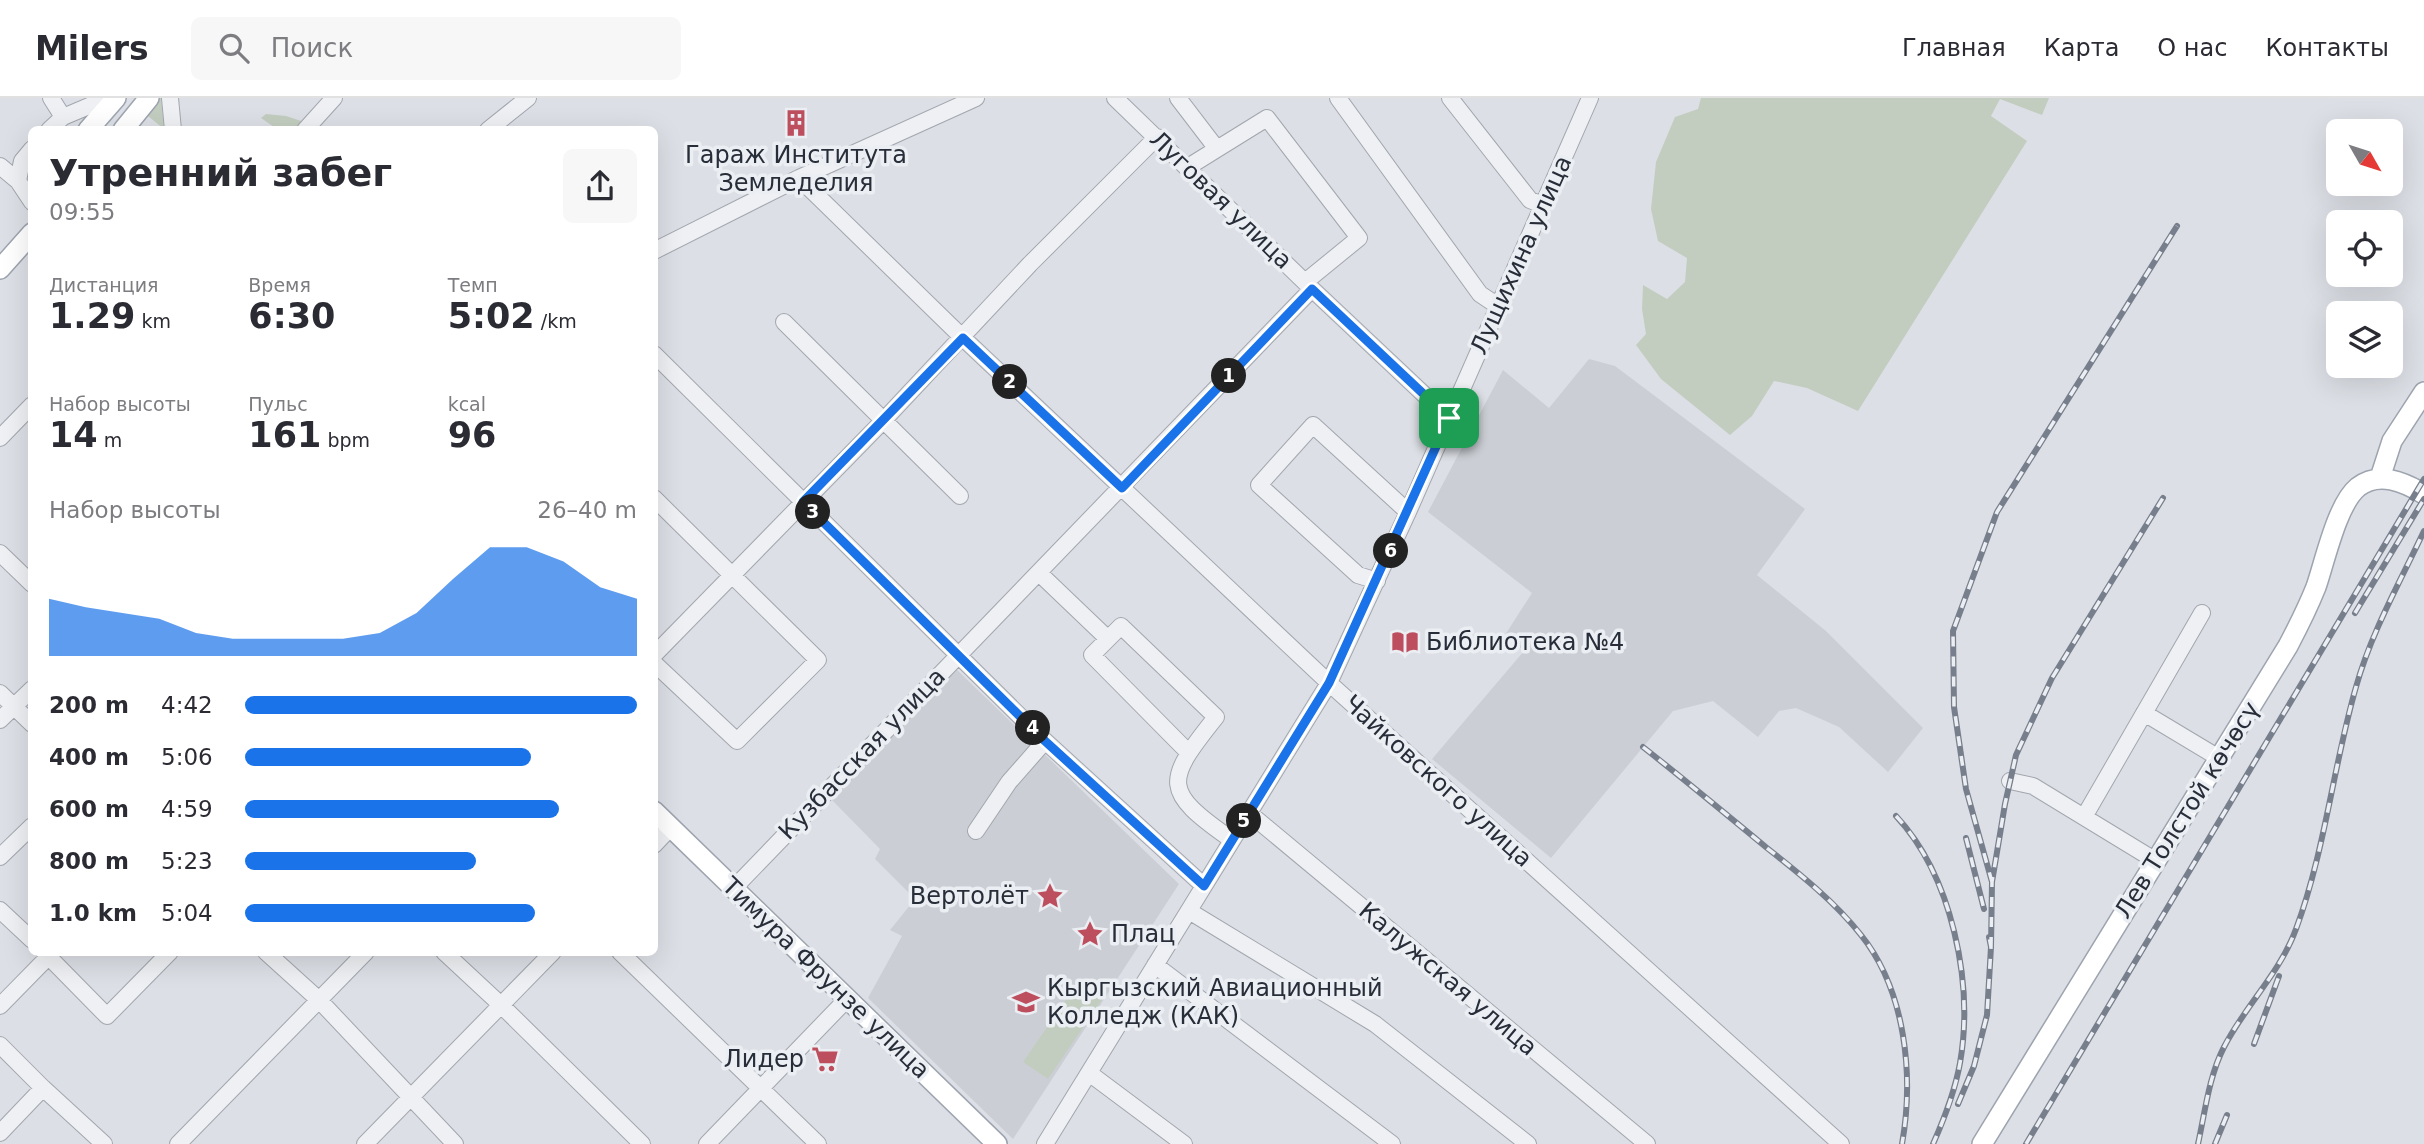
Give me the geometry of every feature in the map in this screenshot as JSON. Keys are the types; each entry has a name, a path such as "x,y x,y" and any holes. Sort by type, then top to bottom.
{"main road":[{"path":"133,126 149,98"},
{"path":"91,126 112,102 131,126"},
{"path":"0,269 28,238"},
{"path":"2418,490 2380,478 2392,441 2424,392"},
{"name":"Лев Толстой көчөсү","path":"1982,1144 2304,617 2345,504 2356,489 2380,478"},
{"name":"Тимура Фрунзе улица","path":"658,815 997,1144"}],"street":[{"path":"51,98 63,117"},
{"path":"170,98 173,126"},
{"path":"309,126 334,98"},
{"path":"493,126 528,98"},
{"path":"658,249 799,178 976,98"},
{"name":"Луговая улица","path":"1115,98 1449,418"},
{"path":"1178,98 1217,149 1188,167"},
{"path":"1338,98 1480,294 1498,306"},
{"path":"1450,98 1530,200 1542,205"},
{"name":"Лущихина улица","path":"1045,1144 1329,683 1408,512 1587,99"},
{"path":"53,126 63,117 101,101 112,102"},
{"name":"Кузбасская улица","path":"734,888 1122,488 1308,285 1359,238 1268,118 1217,149"},
{"path":"658,650 963,338 1030,264 1157,137"},
{"path":"18,181 22,161 28,154"},
{"path":"0,166 18,181 28,196"},
{"name":"Чайковского улица","path":"799,178 963,338 1329,683 1841,1144"},
{"path":"784,322 960,496"},
{"path":"658,358 1045,741 1204,886"},
{"path":"0,438 28,409"},
{"path":"1377,581 1358,575 1259,485 1313,425 1408,512"},
{"path":"658,502 818,660 737,741 658,667"},
{"path":"0,553 28,580"},
{"path":"1039,573 1107,638"},
{"path":"2084,817 2202,614"},
{"path":"1188,752 1092,656 1121,626 1216,717 1188,752 1177,778 1179,791 1198,815 1232,840"},
{"path":"0,693 28,720"},
{"path":"0,720 28,693"},
{"path":"2144,713 2219,758"},
{"path":"976,831 1009,782 1045,741"},
{"path":"2010,781 2033,786 2156,861"},
{"name":"Калужская улица","path":"1249,813 1647,1144"},
{"path":"658,841 671,827"},
{"path":"0,857 28,830"},
{"path":"0,910 28,936"},
{"path":"1189,911 1375,1024 1528,1144"},
{"path":"0,1006 44,956"},
{"path":"48,956 107,1016 166,956"},
{"path":"270,956 319,1000 455,1144"},
{"path":"178,1144 362,956"},
{"path":"448,956 501,1004 642,1144"},
{"path":"365,1144 548,956"},
{"path":"624,956 818,1144"},
{"path":"1155,965 1392,1144"},
{"path":"707,1144 847,999"},
{"path":"0,1045 104,1144"},
{"path":"1089,1073 1184,1144"},
{"path":"0,1133 43,1088"}],"shaded area":[{"path":"1589,359 1615,366 1805,509 1757,575 1826,631 1923,728 1888,772 1839,727 1796,708 1779,711 1758,737 1713,701 1673,711 1551,858 1432,759 1524,651 1505,635 1532,593 1428,512 1503,370 1549,408"},
{"path":"955,668 1179,884 1013,1139 868,998 902,936 890,930 915,899 875,859 880,849 830,798"}],"green space":[{"path":"156,98 161,98 164,126 160,126 143,112"},
{"path":"1701,98 2049,98 2042,115 2000,99 1991,116 2027,141 1858,411 1807,388 1774,381 1752,416 1730,435 1661,379 1636,345 1646,334 1642,309 1643,285 1667,299 1685,282 1687,258 1658,241 1651,209 1656,162 1675,117 1698,109"},
{"path":"266,114 286,116 307,123 304,126 273,126 261,118"},
{"path":"1081,978 1105,995 1048,1079 1023,1062"}],"railway":[{"path":"1992,882 1966,789 1954,707 1953,631 1997,512 2177,226"},
{"path":"2026,1144 2424,479"},
{"path":"1991,947 1992,882 2016,755 2052,678 2163,498"},
{"path":"2355,613 2424,499"},
{"path":"2198,1144 2208,1094 2224,1047 2272,975 2296,929 2322,839 2348,717 2362,667 2424,531"},
{"path":"1643,747 1817,889 1851,923 1876,957 1888,982 1903,1035 1907,1091 1902,1144"},
{"path":"1896,816 1932,869 1945,899 1961,966 1964,1032 1960,1063 1949,1104 1933,1144"},
{"path":"1966,838 1984,909"},
{"path":"1958,1104 1974,1066 1987,1015 1991,947 1989,937"},
{"path":"2254,1044 2279,976"},
{"path":"2215,1144 2227,1115"}],"place":[{"name":"Гараж Института Земледелия","path":"796,123"},
{"name":"Библиотека №4","path":"1405,642"},
{"name":"Вертолёт","path":"1050,896"},
{"name":"Плац","path":"1090,934"},
{"name":"Кыргызский Авиационный Колледж (КАК)","path":"1026,1002"},
{"name":"Лидер","path":"825,1059"}],"route":[{"path":"1312,289 1449,418 1329,683 1204,886 1045,741 803,502 963,338 1122,488 1312,289"}]}
